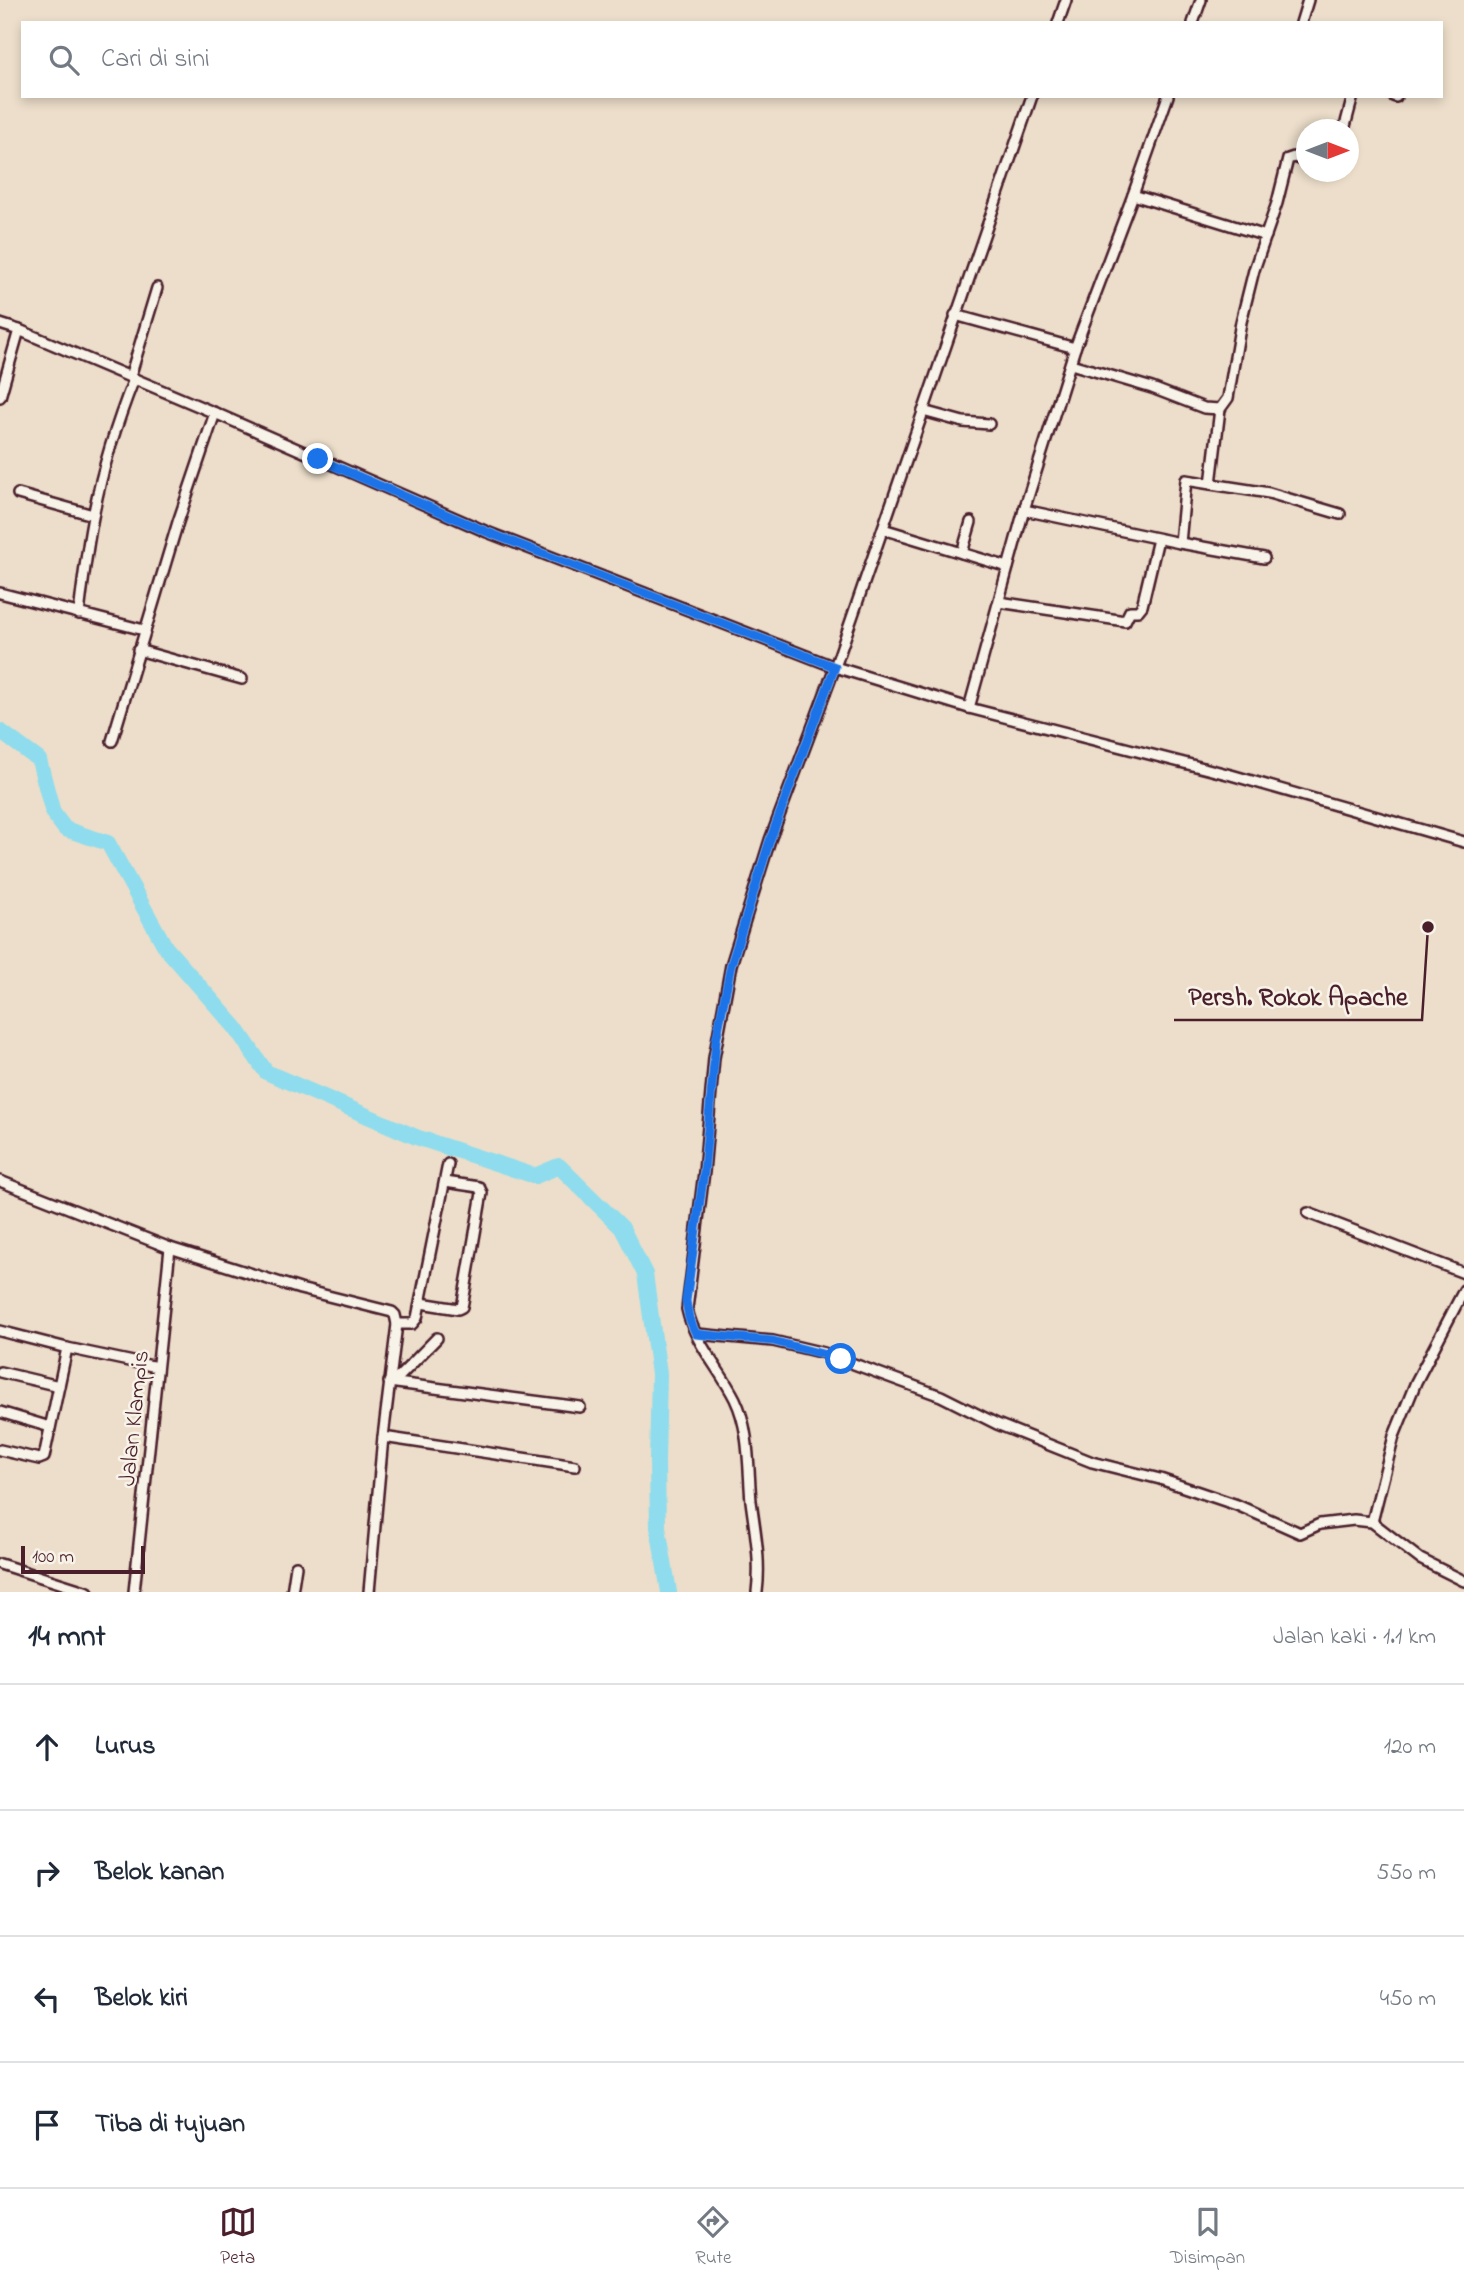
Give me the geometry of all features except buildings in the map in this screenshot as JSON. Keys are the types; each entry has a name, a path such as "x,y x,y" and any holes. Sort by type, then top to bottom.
{"street":[{"path":"1059,21 1066,0"},
{"path":"1194,21 1201,0"},
{"path":"1302,21 1308,0"},
{"path":"757,1592 760,1566 746,1438 736,1402 696,1334 686,1301 723,1002 739,936 770,840 835,667 1031,98"},
{"path":"969,708 1024,510 1075,348 1167,98"},
{"path":"1347,119 1352,98"},
{"path":"1211,484 1220,409 1228,398 1241,322 1254,270 1277,203 1288,159 1296,158"},
{"path":"1133,195 1266,236"},
{"path":"79,614 93,514 116,425 157,288"},
{"path":"955,315 1075,348"},
{"path":"0,324 215,413 475,527 835,667 969,708 1231,775 1464,842"},
{"path":"0,397 19,330"},
{"path":"1071,364 1152,388 1204,408 1220,409"},
{"path":"923,411 963,422 989,424"},
{"path":"112,741 177,522 215,413"},
{"path":"1180,544 1186,480 1269,493 1340,514"},
{"path":"18,494 93,514"},
{"path":"1024,510 1180,544 1264,558"},
{"path":"962,553 971,522"},
{"path":"883,530 1008,567"},
{"path":"999,602 1125,621 1130,611 1138,611 1142,606 1158,539"},
{"path":"0,593 144,630"},
{"path":"138,650 242,679"},
{"path":"397,1324 414,1324 421,1303 447,1164"},
{"path":"0,1181 170,1248 300,1289 392,1312 397,1324 383,1437 369,1592"},
{"path":"421,1303 458,1309 462,1307 482,1190 479,1187 445,1182"},
{"path":"1308,1213 1464,1273"},
{"name":"Jalan Klampis","path":"134,1592 170,1248"},
{"path":"1372,1522 1394,1436 1416,1382 1464,1290"},
{"path":"0,1331 157,1367"},
{"path":"696,1334 773,1341 824,1353 941,1396 997,1424 1092,1462 1146,1475 1237,1505 1300,1533 1320,1524 1372,1522 1420,1559 1464,1581"},
{"path":"391,1382 438,1338"},
{"path":"0,1450 42,1459 67,1348"},
{"path":"0,1372 59,1386"},
{"path":"391,1382 580,1407"},
{"path":"0,1412 50,1427"},
{"path":"383,1437 575,1466"},
{"path":"0,1564 88,1592"},
{"path":"292,1592 296,1566"}],"waterway":[{"path":"0,731 39,760 53,813 65,829 108,843 166,948 236,1028 266,1072 416,1137 535,1176 559,1166 622,1228 645,1274 659,1374 658,1527 669,1592"}],"place":[{"name":"Persh. Rokok Apache","path":"1428,927"}],"route":[{"path":"318,459 487,532 835,667 770,840 731,965 716,1041 704,1172 686,1301 696,1334 773,1341 841,1359"}]}
